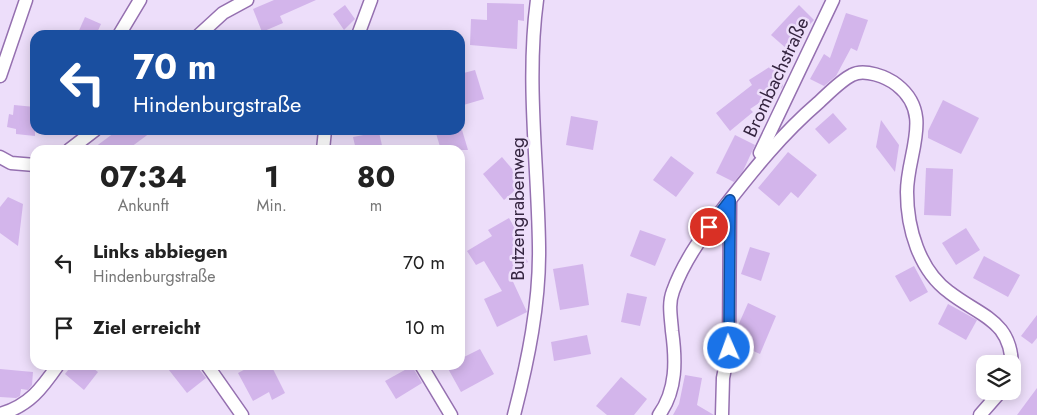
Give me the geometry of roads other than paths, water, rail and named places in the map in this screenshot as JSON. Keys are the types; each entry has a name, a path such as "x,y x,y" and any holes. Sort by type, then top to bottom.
{"street":[{"path":"0,76 26,0"},
{"path":"122,30 140,0"},
{"path":"204,30 223,13 247,0"},
{"path":"360,30 371,0"},
{"name":"Butzengrabenweg","path":"514,415 528,358 540,249 532,50 537,0"},
{"name":"Brombachstraße","path":"753,169 832,0"},
{"path":"659,415 667,404 676,360 670,304 673,291 686,263 753,169 791,127 854,74 871,74 891,80 909,94 916,107 917,130 910,166 907,204 916,245 923,262 948,292 982,312 1005,333 1012,350 1012,355"},
{"path":"76,145 88,135"},
{"path":"0,158 12,163 30,165"},
{"path":"722,415 723,378 729,348 730,200"},
{"path":"0,414 26,404 39,393 55,370"},
{"path":"210,370 242,415"},
{"path":"424,370 451,415"},
{"path":"980,415 993,400"}]}
